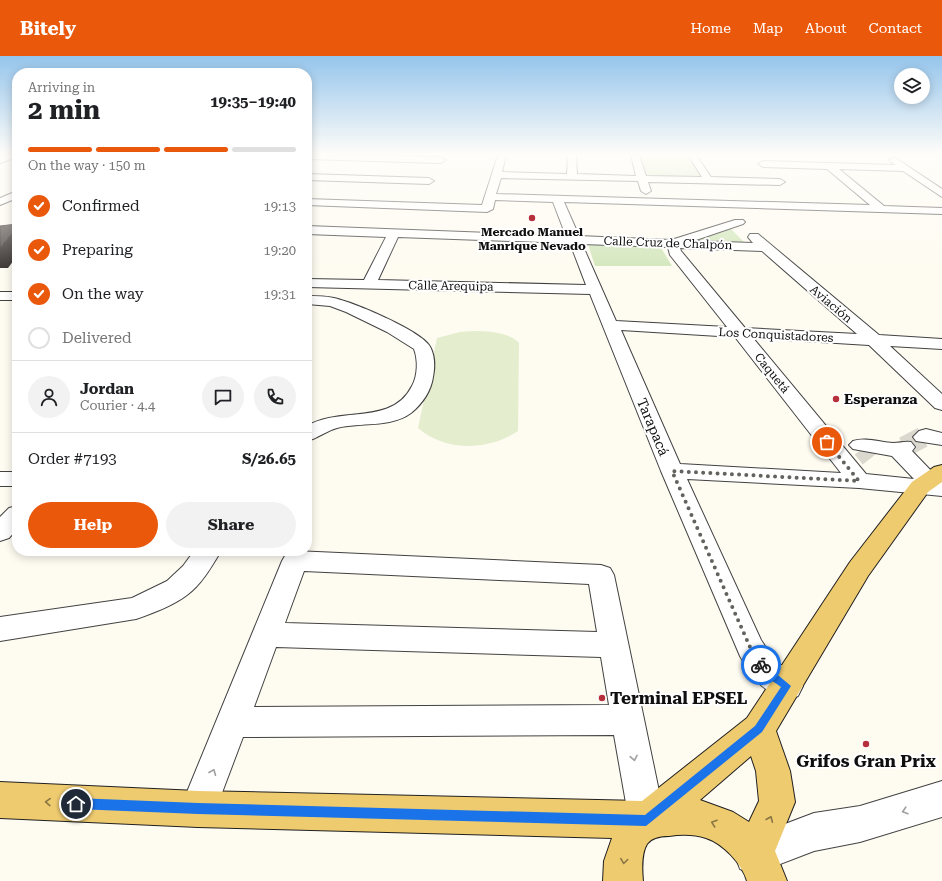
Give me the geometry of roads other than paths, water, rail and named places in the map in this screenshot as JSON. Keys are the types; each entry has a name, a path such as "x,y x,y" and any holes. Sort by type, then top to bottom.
{"main road":[{"path":"623,881 623,859 627,844 634,832 646,820 759,729 859,569 933,482"},
{"path":"759,729 773,771 777,802 761,868"},
{"path":"0,800 198,809 646,820 678,816 696,817 729,830 741,838 761,868"}],"street":[{"path":"0,202 7,194"},
{"path":"369,284 422,194"},
{"path":"312,202 487,209 492,194"},
{"path":"646,194 649,202"},
{"path":"863,194 881,209"},
{"path":"491,197 942,211"},
{"path":"795,197 804,207"},
{"name":"Tarapacá","path":"557,198 672,471 750,647 764,670 786,686"},
{"name":"Aviación","path":"721,204 765,247 874,340 942,404"},
{"path":"673,243 739,222"},
{"name":"Calle Cruz de Chalpón","path":"312,230 403,228 574,239 765,247"},
{"name":"Caquetá","path":"673,243 675,252 827,442 870,482"},
{"name":"Calle Arequipa","path":"312,283 595,290"},
{"path":"0,296 12,296"},
{"path":"312,300 331,302 347,307 408,336 422,347 426,365 425,375 419,393 411,404 401,412 373,418 333,422 319,426 312,431"},
{"name":"Los Conquistadores","path":"610,325 942,344"},
{"path":"827,442 865,450 901,449 933,482"},
{"path":"865,450 870,482"},
{"path":"672,471 870,482 933,482"},
{"path":"0,479 12,479"},
{"path":"0,532 12,519"},
{"path":"0,629 136,608 177,588 192,573 204,556"},
{"path":"198,809 295,561 601,575 646,820"},
{"path":"266,635 614,644"},
{"path":"232,722 627,720"},
{"path":"761,868 814,832 860,824 942,799"}],"tunnel":[{"path":"904,447 923,437"},
{"path":"863,448 871,458"}],"place":[{"name":"Mercado Manuel Manrique Nevado","path":"532,218"},
{"name":"Esperanza","path":"836,399"},
{"name":"Terminal EPSEL","path":"602,698"},
{"name":"Grifos Gran Prix","path":"866,744"}]}
